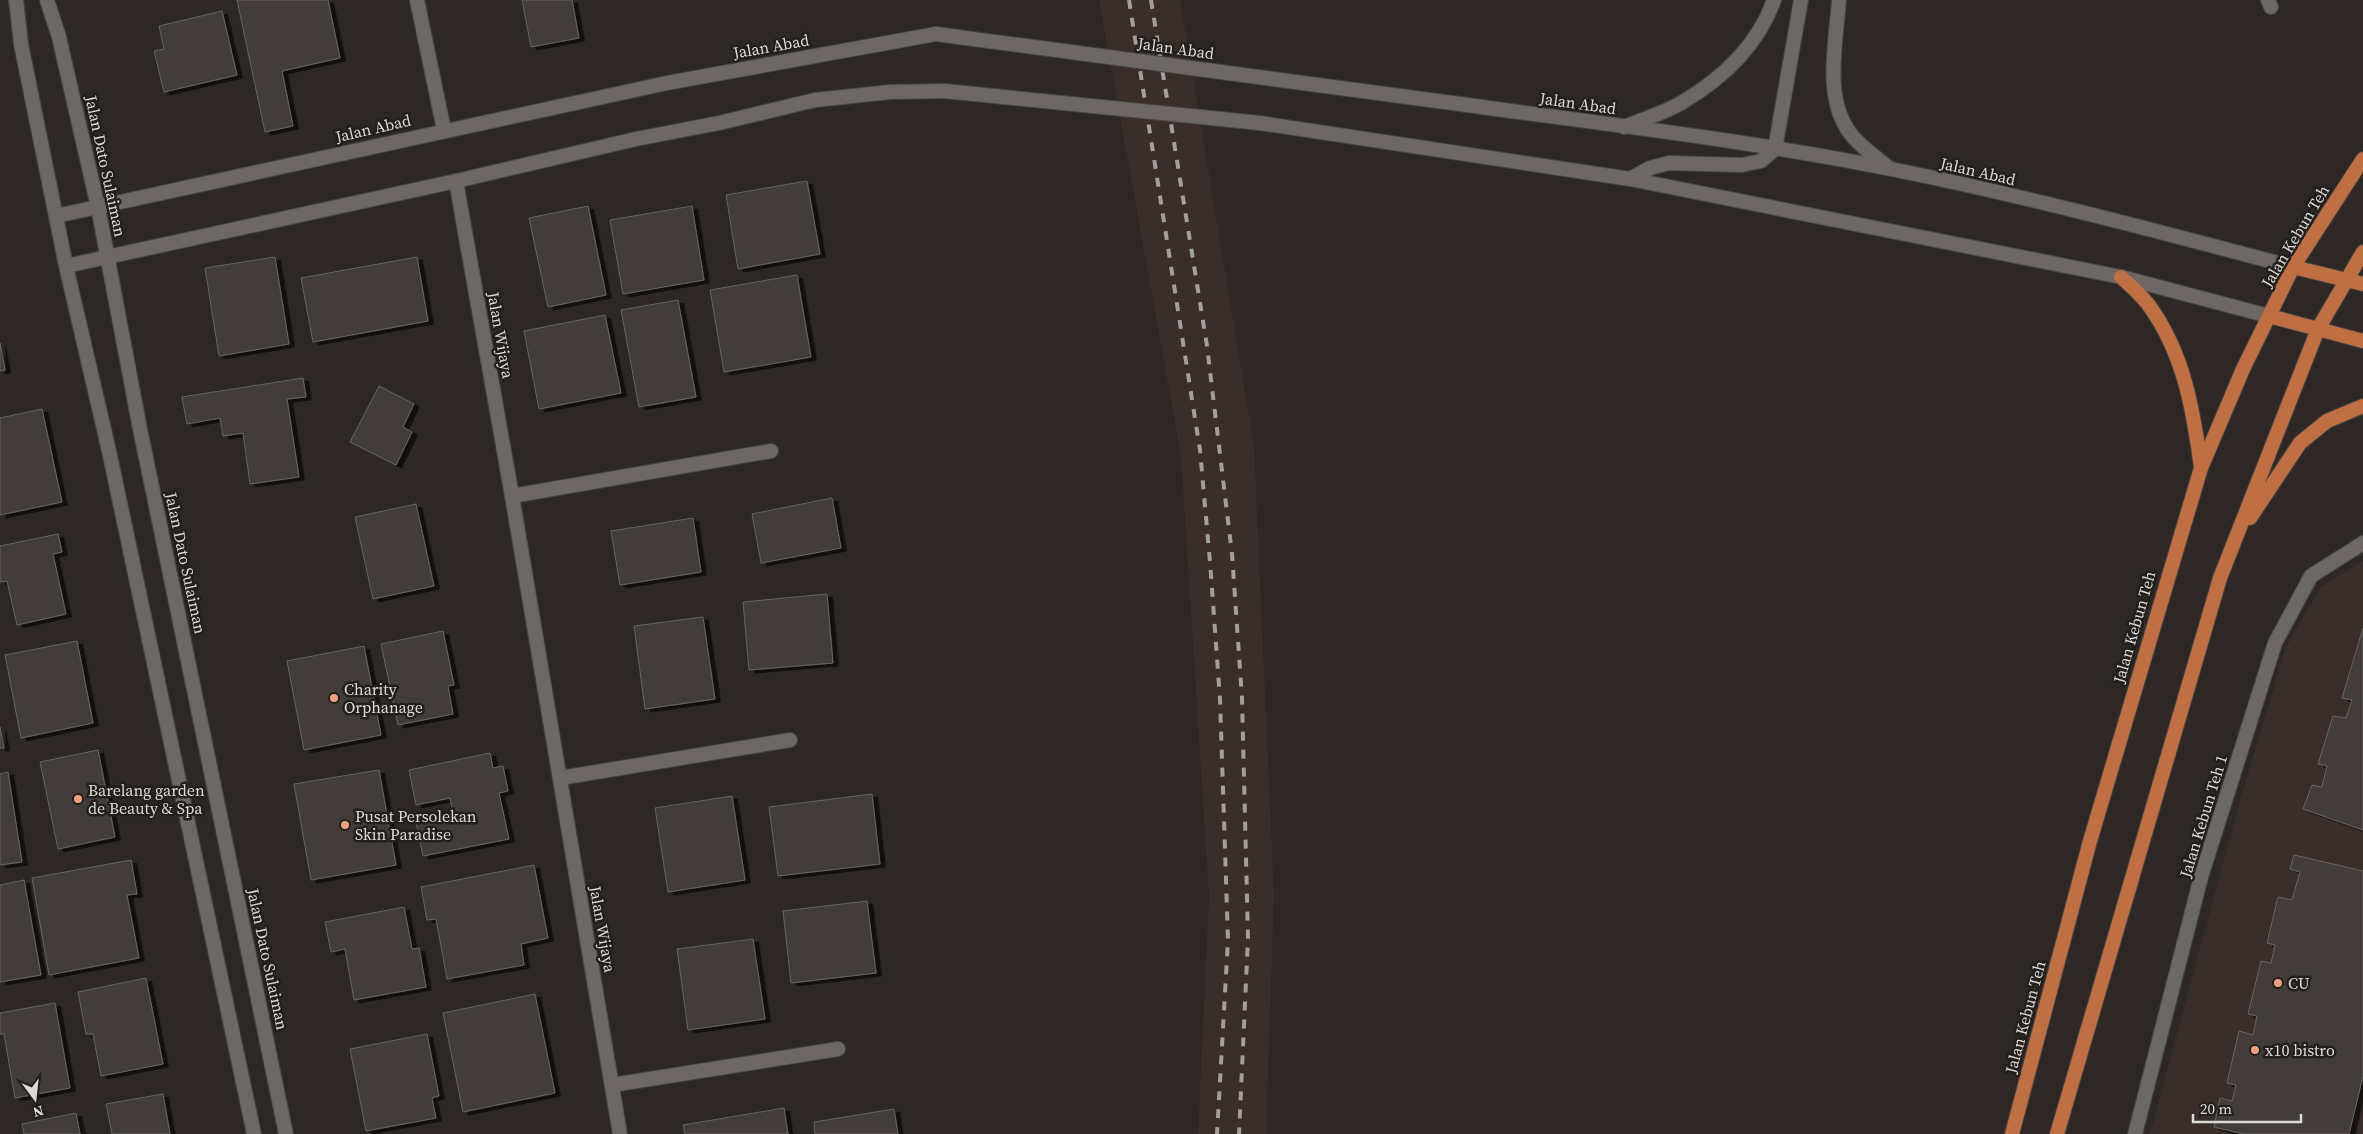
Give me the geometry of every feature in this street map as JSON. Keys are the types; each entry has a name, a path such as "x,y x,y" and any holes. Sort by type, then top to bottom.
{"main road":[{"name":"Jalan Kebun Teh","path":"2012,1134 2090,841 2201,468 2223,413 2294,267 2363,159"},
{"path":"2057,1134 2220,578 2318,329 2363,252"},
{"path":"2294,267 2363,284"},
{"path":"2121,276 2147,303 2170,339 2187,385 2201,468"},
{"path":"2269,316 2363,341"},
{"path":"2235,539 2300,443 2327,421 2363,406"}],"street":[{"path":"16,0 21,44 66,266 113,470 254,1134"},
{"name":"Jalan Dato Sulaiman","path":"47,0 59,37 98,207 140,429 286,1134"},
{"path":"416,0 444,130"},
{"path":"1624,127 1680,103 1707,85 1739,59 1768,17 1774,0"},
{"path":"1630,179 1650,168 1669,162 1742,165 1761,161 1775,149 1801,0"},
{"path":"1839,0 1833,87 1840,113 1853,138 1890,169"},
{"name":"Jalan Abad","path":"56,216 444,130 667,83 936,34 1460,104 1775,149 1890,169 2118,220 2294,267"},
{"path":"66,266 815,100 890,92 945,91 1260,123 1630,179 2121,276 2269,316"},
{"name":"Jalan Wijaya","path":"456,181 512,496 620,1134"},
{"path":"512,496 771,451"},
{"name":"Jalan Kebun Teh 1","path":"2135,1134 2201,877 2275,643 2312,576 2363,543"},
{"path":"560,778 790,740"},
{"path":"612,1085 838,1049"}],"shaded area":[{"path":"1099,0 1180,0 1254,445 1274,895 1266,1134 1198,1134 1209,896 1181,456"},
{"path":"2363,561 2363,1134 2150,1134 2240,800 2286,647 2321,587"}],"building":[{"path":"237,0 328,0 340,58 282,71 293,126 265,132"},
{"path":"522,0 572,0 579,38 531,47"},
{"path":"222,11 237,75 164,92 154,51 164,49 159,26"},
{"path":"807,181 820,254 738,269 726,195"},
{"path":"588,206 606,295 548,307 529,218"},
{"path":"692,206 704,280 623,294 610,220"},
{"path":"275,257 289,344 219,356 205,268"},
{"path":"417,257 428,321 313,342 301,278"},
{"path":"797,275 811,357 724,372 710,290"},
{"path":"678,300 696,397 639,407 621,310"},
{"path":"605,315 621,393 539,409 524,331"},
{"path":"0,343 5,370 0,371"},
{"path":"303,378 306,397 287,399 299,477 250,484 243,433 223,436 220,418 187,424 182,397"},
{"path":"379,386 414,404 403,427 412,432 396,465 350,442"},
{"path":"42,409 62,502 0,515 0,418"},
{"path":"832,498 841,548 761,563 752,514"},
{"path":"416,504 434,586 373,599 355,517"},
{"path":"693,518 701,572 620,585 611,531"},
{"path":"58,534 62,552 53,554 66,614 17,625 7,581 0,582 0,546"},
{"path":"827,594 833,663 749,670 743,602"},
{"path":"703,617 715,699 645,709 634,626"},
{"path":"2363,628 2363,830 2303,809 2312,785 2322,787 2327,766 2318,764 2333,716 2346,718 2352,700 2342,698"},
{"path":"443,631 454,685 448,686 453,714 398,725 381,644"},
{"path":"77,641 93,723 21,738 5,655"},
{"name":"Charity Orphanage","path":"364,646 381,735 304,750 287,661"},
{"path":"0,727 4,748 0,748"},
{"name":"Barelang garden de Beauty & Spa","path":"98,750 115,837 58,849 40,762"},
{"path":"490,753 493,768 503,766 508,791 499,793 509,839 423,856 416,822 453,814 450,798 416,805 409,770"},
{"name":"Pusat Persolekan Skin Paradise","path":"379,770 396,865 311,880 294,784"},
{"path":"8,772 22,862 0,865 0,774"},
{"path":"872,794 880,864 778,876 769,807"},
{"path":"732,796 745,880 668,892 655,808"},
{"path":"2294,855 2363,871 2363,1076 2349,1134 2244,1134 2214,1127 2220,1098 2232,1101 2236,1085 2227,1083 2239,1031 2253,1035 2257,1016 2248,1014 2261,961 2271,963 2275,945 2267,943 2278,897 2292,900 2300,872 2290,869"},
{"path":"131,860 137,894 127,895 139,958 49,975 32,878"},
{"path":"534,865 548,938 521,944 524,965 447,979 436,919 427,920 421,887"},
{"path":"24,880 41,975 0,982 0,885"},
{"path":"867,901 876,973 791,983 783,911"},
{"path":"404,907 412,949 419,948 426,987 354,1000 345,949 331,952 325,922"},
{"path":"753,939 765,1019 688,1030 677,949"},
{"path":"146,978 163,1064 101,1076 93,1034 86,1034 78,992"},
{"path":"535,994 555,1093 463,1112 443,1013"},
{"path":"55,1003 70,1088 15,1098 4,1034 0,1034 0,1013"},
{"path":"427,1034 439,1096 432,1098 436,1118 366,1131 350,1049"},
{"path":"163,1094 170,1134 112,1134 106,1104"},
{"path":"784,1108 788,1134 685,1134 683,1125"},
{"path":"894,1109 898,1134 815,1134 814,1122"},
{"path":"76,1113 80,1134 24,1134 22,1124"}],"railway":[{"path":"1129,0 1200,450 1210,562 1220,699 1228,940 1217,1134"},
{"path":"1151,0 1207,346 1232,554 1242,698 1248,938 1239,1134"}],"place":[{"name":"Charity Orphanage","path":"334,698"},
{"name":"Barelang garden de Beauty & Spa","path":"78,799"},
{"name":"Pusat Persolekan Skin Paradise","path":"345,825"},
{"name":"CU","path":"2278,983"},
{"name":"x10 bistro","path":"2255,1050"}]}
